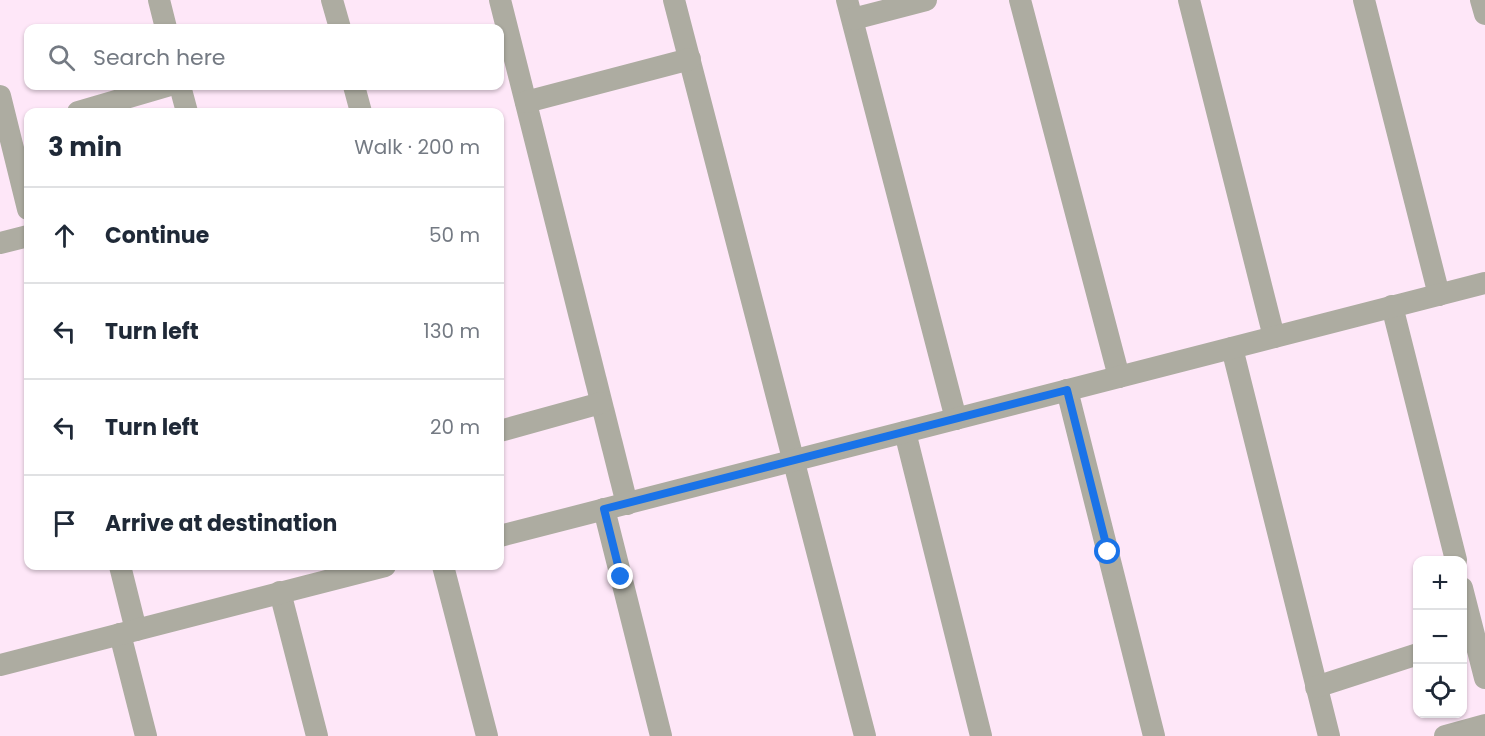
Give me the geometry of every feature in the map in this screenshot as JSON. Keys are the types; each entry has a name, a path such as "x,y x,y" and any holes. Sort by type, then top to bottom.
{"street":[{"path":"159,0 165,24"},
{"path":"332,0 339,24"},
{"path":"500,0 503,24"},
{"path":"674,0 864,736"},
{"path":"926,0 850,10 956,419"},
{"path":"1020,0 1119,377"},
{"path":"1189,0 1274,337"},
{"path":"1364,0 1439,295"},
{"path":"1481,0 1485,14"},
{"path":"504,32 506,48 526,102 627,504"},
{"path":"526,102 690,59"},
{"path":"92,108 153,90"},
{"path":"181,90 186,108"},
{"path":"358,90 360,108"},
{"path":"0,96 19,130 24,174"},
{"path":"0,243 24,237"},
{"path":"504,535 1485,283"},
{"path":"1392,306 1454,556"},
{"path":"1232,348 1329,736"},
{"path":"1067,390 1154,736"},
{"path":"504,430 601,403"},
{"path":"905,432 981,736"},
{"path":"604,509 661,736"},
{"path":"120,570 128,632 146,736"},
{"path":"0,664 280,592 305,575 349,570"},
{"path":"444,570 487,736"},
{"path":"280,592 316,736"},
{"path":"1465,610 1468,638 1485,678"},
{"path":"1317,687 1413,656"},
{"path":"1445,736 1485,725"}],"route":[{"path":"621,577 604,509 1067,390 1108,552"}]}
